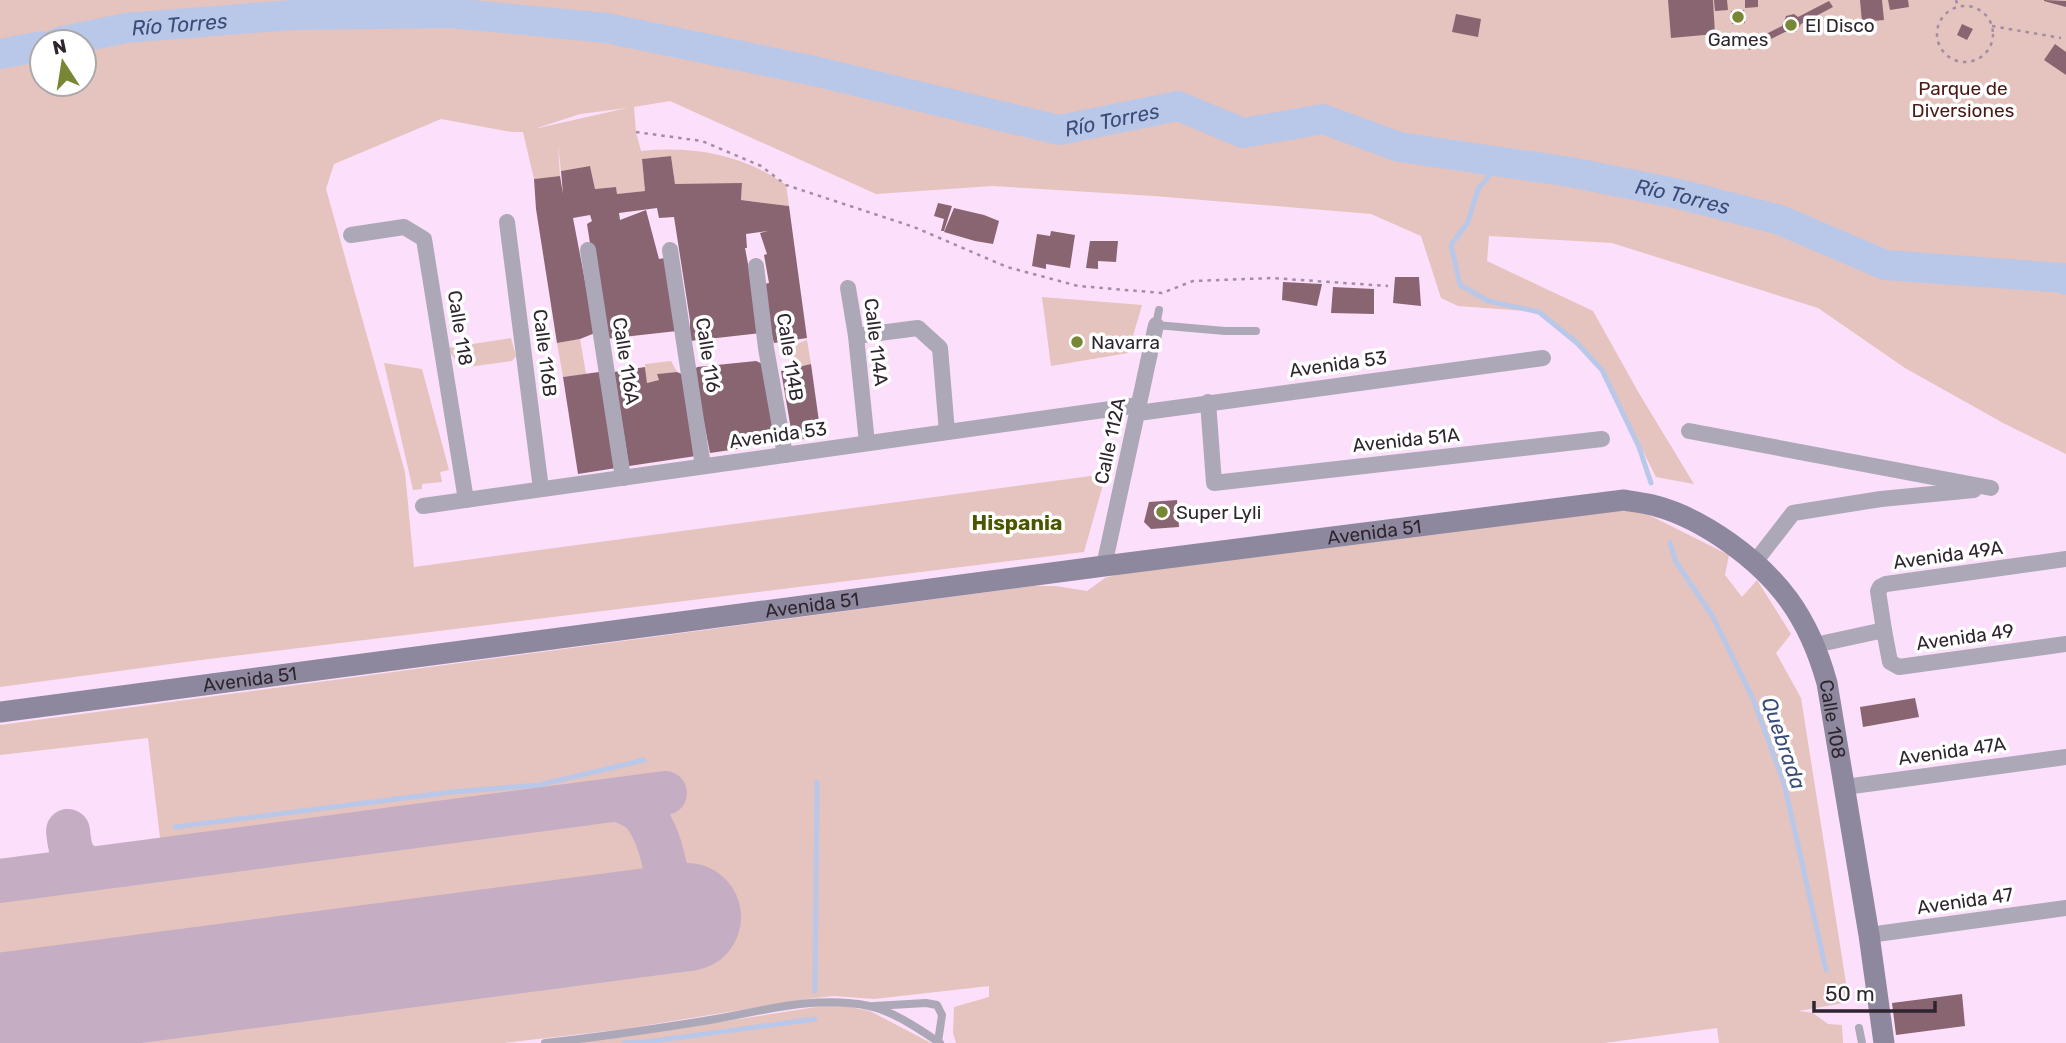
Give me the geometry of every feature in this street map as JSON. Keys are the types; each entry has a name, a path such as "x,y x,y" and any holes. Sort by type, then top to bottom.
{"main road":[{"name":"Avenida 51","path":"0,712 1104,565 1624,500"},
{"name":"Calle 108","path":"1624,500 1655,505 1684,516 1719,536 1755,562 1789,600 1815,645 1827,682 1869,935 1883,1042"}],"street":[{"name":"Calle 116B","path":"507,222 541,489"},
{"name":"Calle 118","path":"351,235 404,227 424,239 466,500"},
{"name":"Calle 116A","path":"588,250 623,478"},
{"name":"Calle 116","path":"670,250 704,466"},
{"name":"Calle 114B","path":"756,266 766,348 785,455"},
{"name":"Calle 114A","path":"848,288 856,336 867,443"},
{"name":"Calle 112A","path":"1104,565 1158,318"},
{"path":"856,336 918,328 940,348 947,432"},
{"name":"Avenida 53","path":"423,506 947,432 1208,402 1543,358"},
{"name":"Avenida 51A","path":"1208,402 1214,483 1602,439"},
{"path":"1689,431 1991,488 1899,497 1793,513 1755,562"},
{"path":"1899,470 1904,478 1904,487 1899,497"},
{"name":"Avenida 49A","path":"1884,630 1878,592 1880,587 1886,584 2066,559"},
{"path":"1815,645 1884,630"},
{"name":"Avenida 49","path":"1884,630 1890,662 1899,667 2066,644"},
{"name":"Avenida 47A","path":"1844,787 2066,757"},
{"name":"Avenida 47","path":"1869,935 2066,908"}],"lane":[{"path":"1158,318 1256,331"},
{"path":"545,1043 625,1034 799,1004 835,1001 872,1006 926,1003 937,1005 942,1015 939,1042 872,1006"},
{"path":"1859,1028 1862,1043"}],"path":[{"path":"1956,0 1958,7"},
{"path":"1958,7 1977,8 1988,17 1992,26 1992,44 1979,58 1960,61 1947,55 1938,39 1941,20 1958,7"},
{"path":"1992,26 2062,38"},
{"path":"636,132 702,141 761,166 786,185 914,227 1007,267 1078,286 1162,293 1193,281 1272,278 1388,286"}],"green space":[{"name":"Parque de Diversiones","path":"0,0 2066,0 2066,454 2005,424 1905,368 1818,308 1612,243 1489,236 1487,261 1593,311 1694,484 1656,477 1602,370 1577,343 1538,312 1458,306 1441,298 1421,236 1371,214 992,186 876,194 670,101 634,107 641,151 698,151 734,159 769,174 786,185 789,206 741,200 742,184 675,184 671,156 642,159 645,191 617,194 616,187 595,189 590,166 561,171 558,145 560,176 534,179 523,132 441,119 334,164 326,189 405,472 414,567 1106,474 1084,552 0,687","holes":["627,108 534,129 580,114"]},
{"path":"1042,297 1142,305 1128,353 1051,366"},
{"path":"511,338 516,356 512,361 461,368 447,348"},
{"path":"580,339 586,374 563,377 557,343"},
{"path":"807,340 811,364 793,368 789,347"},
{"path":"671,361 677,372 658,374 659,380 647,383 645,364"},
{"path":"384,363 422,369 449,470 440,472 442,482 422,484 422,489 413,490"},
{"path":"1617,510 1645,513 1729,555 1725,575 1742,597 1757,580 1791,634 1776,653 1801,698 1849,1002 1799,1011 1813,1013 1828,1024 1842,1025 1843,1043 1719,1043 1717,1028 1604,1043 956,1043 953,1033 954,1007 989,997 989,986 874,999 835,996 814,998 624,1029 504,1043 3,1043 700,952 692,897 655,809 673,808 670,780 161,846 148,738 0,755 0,725 1032,586 1056,586 1087,591 1105,578 1129,571"},
{"path":"607,816 636,831 651,868 653,889 0,973 0,895"},
{"path":"835,1004 870,1011 931,1043 576,1043 625,1037"}],"building":[{"path":"1668,0 1713,0 1715,34 1671,38"},
{"name":"Games","path":"1714,0 1727,0 1728,10 1715,11"},
{"name":"Games","path":"1745,0 1758,0 1758,7 1745,8"},
{"path":"1860,0 1882,0 1884,20 1862,22"},
{"path":"1888,0 1908,0 1909,7 1890,10"},
{"name":"El Disco","path":"1829,1 1833,7 1801,24 1796,32 1785,32 1749,50 1746,44 1782,26 1786,16 1794,14 1798,17"},
{"path":"2044,1 2066,1 2066,7"},
{"name":"Games","path":"1744,10 1745,23 1732,24 1731,11"},
{"path":"1456,14 1481,19 1478,37 1452,32"},
{"path":"1962,24 1973,29 1967,40 1957,35"},
{"path":"2055,44 2066,52 2066,75 2044,60"},
{"path":"671,156 675,184 742,183 741,200 789,206 807,338 774,343 764,284 769,283 764,255 767,254 760,233 768,231 746,234 745,248 761,333 690,341 690,320 674,217 659,218 657,208 619,213 620,220 646,210 659,259 665,258 677,331 605,339 587,224 592,221 590,215 573,218 595,333 557,343 536,209 534,179 560,176 563,194 561,171 590,166 595,189 616,187 617,194 645,191 642,159"},
{"path":"938,203 952,206 944,231 941,231 944,219 934,216"},
{"path":"954,208 999,221 993,244 944,232"},
{"path":"1051,231 1075,235 1070,268 1046,264 1046,269 1032,266 1037,234 1050,236"},
{"path":"1090,241 1118,241 1116,262 1098,261 1098,269 1086,268"},
{"path":"1395,277 1419,277 1421,306 1393,303"},
{"path":"1283,282 1322,284 1317,306 1282,300"},
{"path":"1333,287 1374,289 1374,314 1331,313"},
{"path":"756,361 763,364 777,443 710,453 694,371 697,367"},
{"path":"811,364 821,436 793,441 781,371"},
{"path":"645,367 647,383 659,380 657,374 677,372 684,375 696,456 629,466 614,372"},
{"path":"599,372 616,468 578,474 563,377"},
{"name":"Super Lyli","path":"1177,500 1179,527 1151,529 1144,522 1149,502"},
{"path":"1915,698 1919,717 1863,727 1860,707"},
{"path":"1962,994 1965,1026 1896,1035 1892,1003"}],"waterway":[{"name":"Río Torres","path":"98,34 126,28 292,15 451,13 606,28 814,71 1059,130 1178,106 1243,133 1323,119 1399,147 1570,172 1679,194 1780,220 1885,265 2066,280"},
{"name":"Río Torres","path":"0,54 28,49"},
{"name":"Quebrada","path":"1501,162 1478,189 1468,222 1451,245 1460,285 1488,301 1539,312 1577,343 1602,370 1639,447 1651,483"},
{"name":"Quebrada","path":"1670,543 1676,562 1713,617 1753,699 1784,783 1826,970"},
{"path":"175,827 452,792 539,785 644,760"},
{"path":"815,991 817,782"},
{"path":"624,1043 815,1019"}],"taxiway":[{"path":"0,881 665,793"},
{"path":"619,800 637,808 646,817 660,846 666,871 666,893 663,901 633,924"},
{"path":"68,831 76,859 91,869"},
{"path":"0,1004 6,1006"}],"runway":[{"path":"0,1007 687,917"}],"place":[{"name":"Games","path":"1738,17"},
{"name":"El Disco","path":"1791,25"},
{"name":"Navarra","path":"1077,342"},
{"name":"Super Lyli","path":"1162,512"}],"district":[{"name":"Hispania","path":"1017,522"}]}
